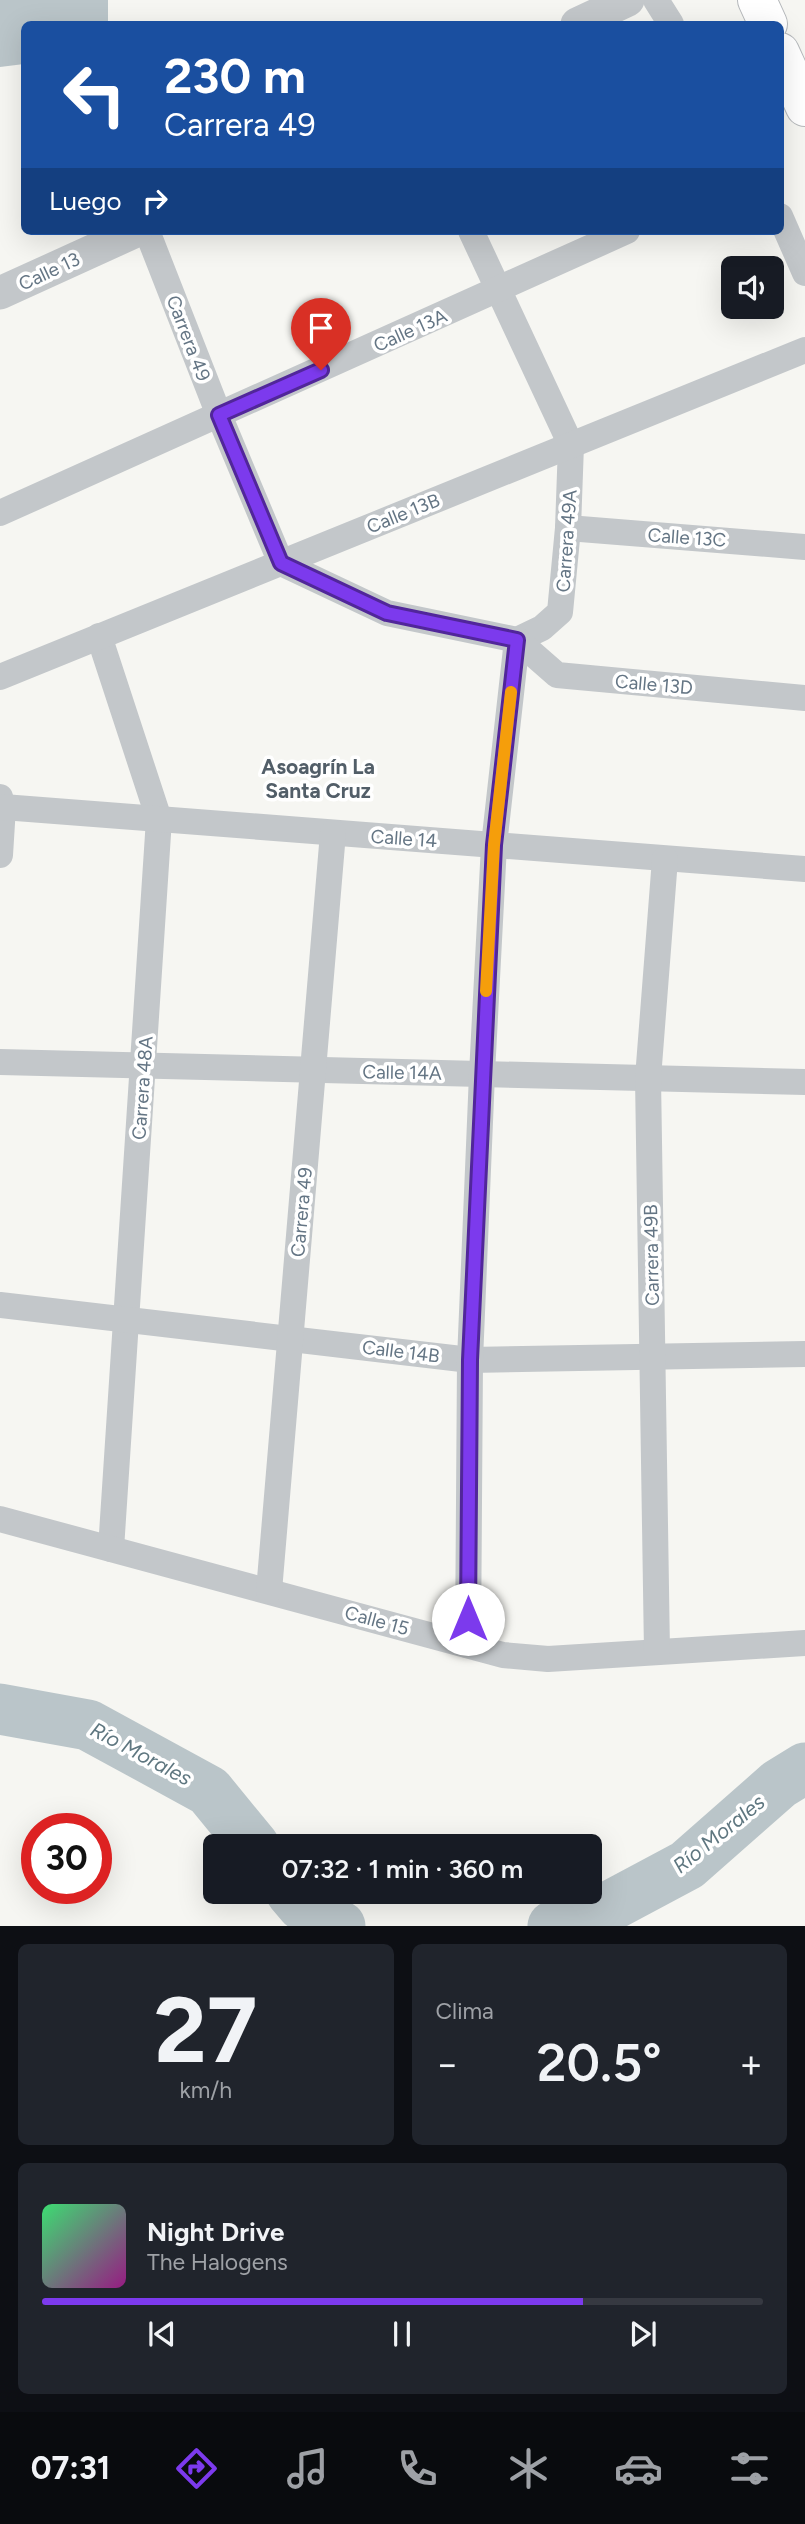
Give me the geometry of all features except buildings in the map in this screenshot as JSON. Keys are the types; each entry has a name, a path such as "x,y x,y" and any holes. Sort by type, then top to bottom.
{"highway":[{"path":"757,0 767,21"},
{"path":"784,61 805,107"}],"street":[{"path":"583,21 628,0"},
{"path":"656,0 669,21"},
{"path":"784,225 805,273"},
{"name":"Calle 13","path":"0,293 126,235"},
{"name":"Carrera 49","path":"149,235 281,563"},
{"name":"Carrera 49A","path":"473,235 571,445 568,528 560,612 542,628 517,640"},
{"name":"Calle 13A","path":"0,513 618,235"},
{"name":"Calle 13B","path":"0,677 805,350"},
{"name":"Calle 13C","path":"568,528 805,547"},
{"path":"281,563 387,613 517,640 494,845 482,1074 470,1360 468,1645"},
{"name":"Carrera 48A","path":"99,636 159,819 111,1549"},
{"name":"Calle 13D","path":"517,640 556,676 805,698"},
{"path":"0,855 1,802"},
{"name":"Calle 14","path":"1,802 159,819 805,869"},
{"name":"Carrera 49","path":"269,1591 333,833"},
{"name":"Carrera 49B","path":"657,1652 648,1078 665,859"},
{"name":"Calle 14A","path":"0,1062 805,1082"},
{"name":"Calle 14B","path":"0,1305 470,1360 805,1354"},
{"name":"Calle 15","path":"0,1519 503,1655 548,1659 805,1643"}],"shaded area":[{"path":"0,0 108,0 108,21 21,21 21,64 0,67"}],"waterway":[{"name":"Río Morales","path":"0,1709 88,1725 209,1791 244,1834"},
{"name":"Río Morales","path":"553,1926 584,1920 687,1865 779,1784 805,1768"},
{"name":"Río Morales","path":"301,1904 340,1926"}],"slow traffic":[{"path":"486,991 494,845 511,692"}],"district":[{"name":"Asoagrín La Santa Cruz","path":"318,779"}],"route":[{"path":"321,370 219,415 281,563 387,613 517,640 494,845 481,1100 470,1360 468,1619"}]}
